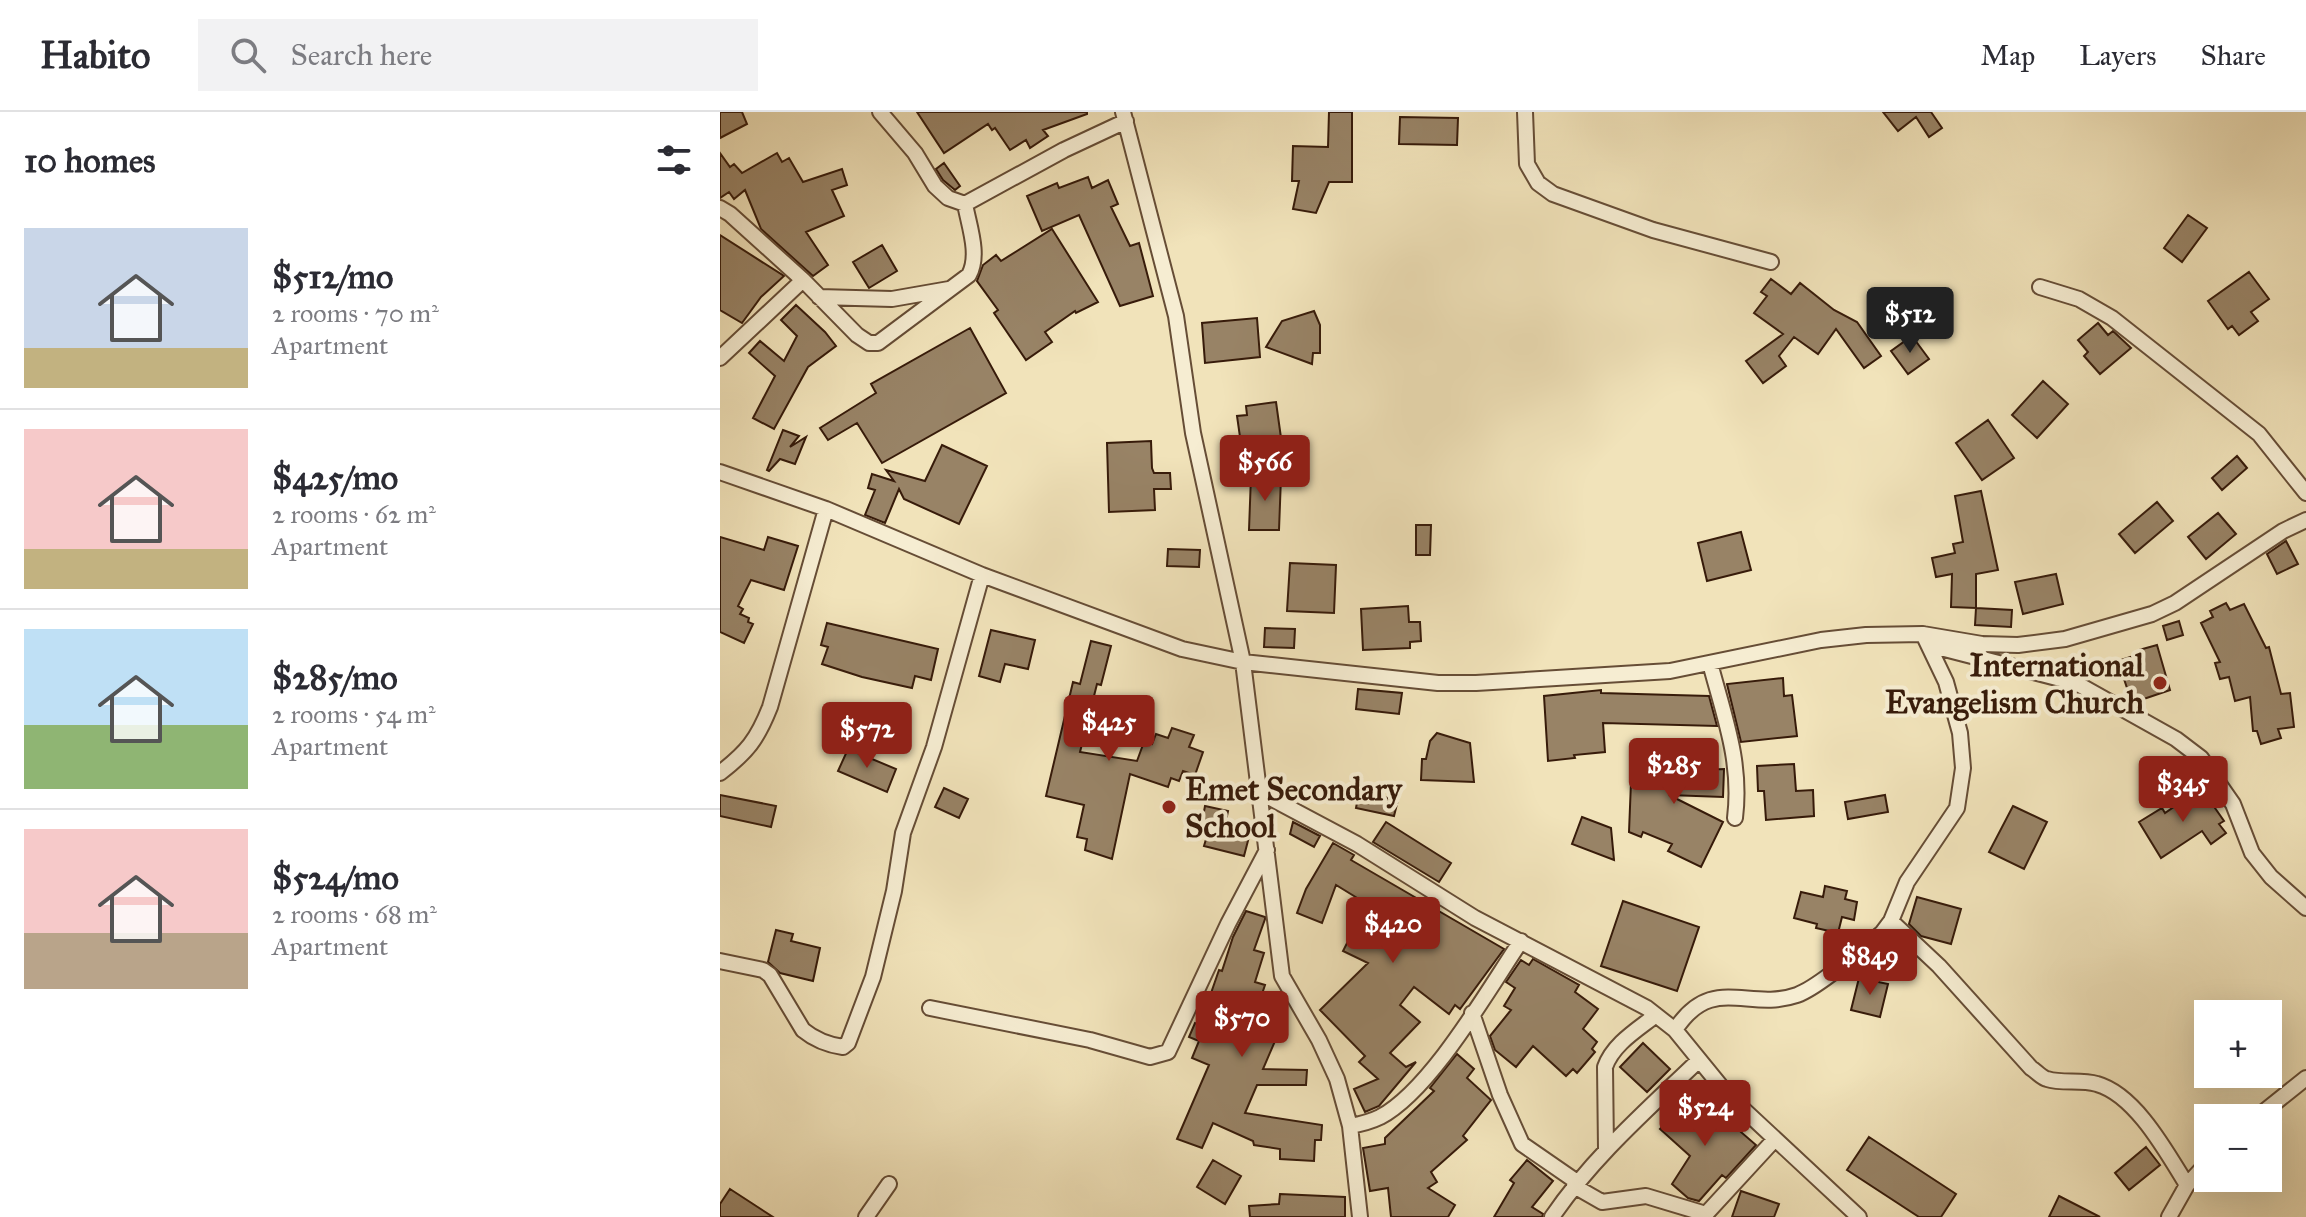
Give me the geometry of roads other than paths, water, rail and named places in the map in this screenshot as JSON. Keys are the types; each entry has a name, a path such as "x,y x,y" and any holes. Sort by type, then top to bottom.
{"street":[{"path":"880,112 915,153 935,186 948,198 965,204 1125,117 1176,316 1193,433 1243,662 1261,793 1277,953 1282,976 1319,1040 1337,1079 1350,1126 1360,1217"},
{"path":"1525,112 1527,164 1538,183 1553,194 1653,230 1771,262"},
{"path":"720,208 803,280 857,335 869,343 878,343 957,287 975,266 965,204"},
{"path":"720,358 803,280"},
{"path":"819,297 892,299 957,287"},
{"path":"2040,287 2079,299 2112,318 2259,434 2306,493"},
{"path":"720,472 826,509 982,575 1182,649 1243,662 1451,683 1670,671 1821,640 1926,639 2018,645 2065,639 2152,614 2175,603 2283,531 2306,520"},
{"path":"720,773 747,752 759,735 770,707 826,509"},
{"path":"720,961 763,970 770,975 803,1030 837,1046 843,1047 848,1043 873,977 894,891 903,833 934,747 982,575"},
{"path":"1926,639 2076,683 2176,739 2201,758 2233,804 2252,853 2271,877 2306,908"},
{"path":"1675,1030 1685,1015 1703,1001 1726,996 1779,1000 1802,993 1882,933 1891,921 1907,882 1957,808 1963,768 1960,733 1946,682 1926,639"},
{"path":"1710,663 1736,763 1739,788 1735,818"},
{"path":"1261,793 1357,844 1475,918 1656,1015 1675,1030 1728,1095 1859,1217"},
{"path":"930,1008 1090,1040 1150,1057 1168,1052 1267,849"},
{"path":"1891,921 1939,966 2031,1068 2046,1079 2098,1084 2127,1102 2161,1143 2187,1185"},
{"path":"1350,1126 1383,1116 1414,1090 1437,1063 1521,941"},
{"path":"1472,1013 1500,1095 1522,1144 1602,1202 1646,1196 1706,1214 1775,1139"},
{"path":"1606,1149 1605,1067 1615,1048 1656,1015"},
{"path":"1552,1217 1575,1184 1606,1149 1699,1060"},
{"path":"2274,1104 2306,1078"},
{"path":"2169,1217 2194,1177"},
{"path":"866,1217 889,1184"}],"place":[{"name":"International Evangelism Church","path":"2160,683"},
{"name":"Emet Secondary School","path":"1169,807"}]}
